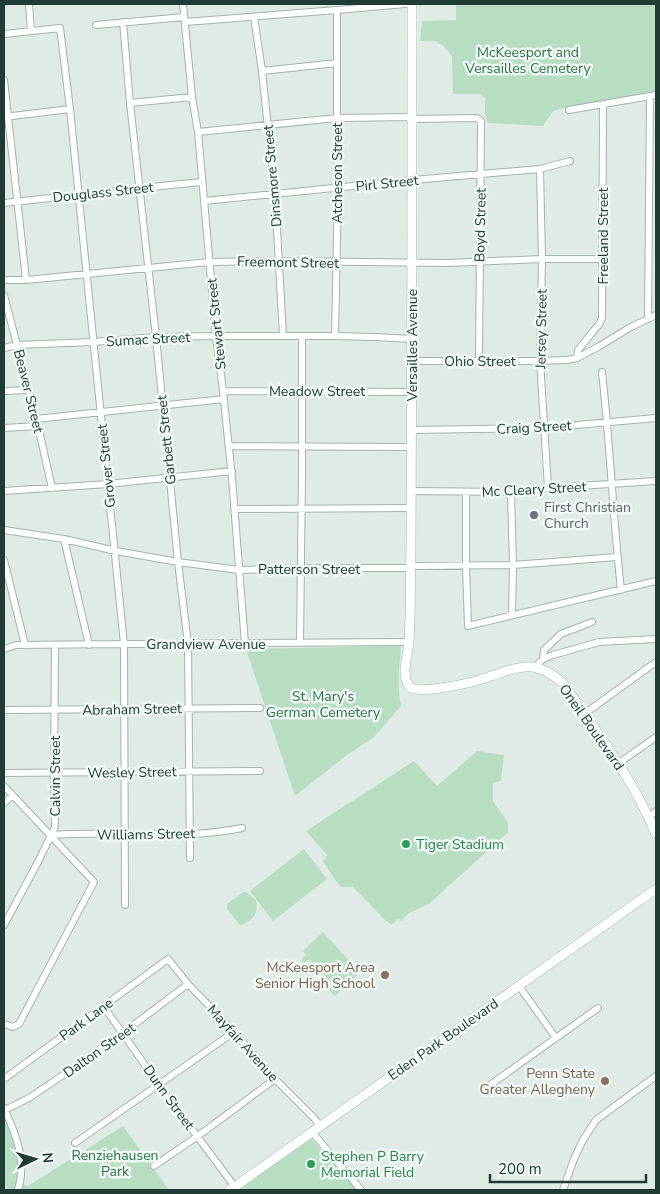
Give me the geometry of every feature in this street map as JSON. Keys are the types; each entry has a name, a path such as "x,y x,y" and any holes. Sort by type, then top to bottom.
{"street":[{"path":"4,34 31,31 29,4"},
{"name":"Stewart Street","path":"183,4 192,97 198,132 216,336 232,471 245,644"},
{"path":"304,4 305,12"},
{"path":"96,25 153,20 254,17 405,4"},
{"name":"Versailles Avenue","path":"412,4 412,430 409,642 406,681 408,686 414,690 424,690 471,682 518,668 535,668"},
{"name":"Atcheson Street","path":"335,336 338,188 337,10"},
{"name":"Dinsmore Street","path":"254,17 262,71 275,194 283,336"},
{"name":"Garbett Street","path":"123,22 188,644 190,858"},
{"name":"Grover Street","path":"31,31 60,28 70,109 124,644 126,772 125,905"},
{"path":"262,71 337,63"},
{"path":"4,80 6,117 26,280"},
{"path":"569,110 653,96 648,318"},
{"path":"130,103 192,97"},
{"name":"Freeland Street","path":"577,358 578,350 602,318 603,104"},
{"path":"6,117 70,109"},
{"path":"198,132 337,118 412,118"},
{"name":"Boyd Street","path":"412,118 477,118 481,121 479,360"},
{"name":"Pirl Street","path":"204,200 540,169 570,161"},
{"name":"Jersey Street","path":"540,169 542,259 540,361 548,488"},
{"name":"Douglass Street","path":"4,203 202,182"},
{"name":"Freemont Street","path":"4,280 26,280 118,272 148,267 209,262 412,263 603,259"},
{"name":"Beaver Street","path":"4,296 52,488"},
{"name":"Ohio Street","path":"412,361 567,360 577,358 656,314"},
{"name":"Sumac Street","path":"4,348 156,337 335,336 412,339"},
{"path":"300,643 302,337"},
{"path":"602,372 608,422 621,590"},
{"path":"4,391 29,390"},
{"name":"Meadow Street","path":"223,391 412,392"},
{"path":"36,419 224,399"},
{"name":"Craig Street","path":"412,430 543,428 656,418"},
{"path":"4,428 38,426"},
{"path":"229,446 411,447"},
{"path":"4,491 108,484 232,471"},
{"name":"Mc Cleary Street","path":"411,492 511,492 656,481"},
{"path":"511,492 512,615"},
{"path":"466,493 468,626 656,581"},
{"path":"235,508 411,508"},
{"name":"Patterson Street","path":"4,530 64,539 178,562 239,570 513,565 617,557"},
{"path":"64,539 89,645"},
{"path":"4,560 25,646"},
{"path":"543,659 544,650 560,634 592,622"},
{"path":"535,668 543,659 599,642 656,640"},
{"name":"Grandview Avenue","path":"6,649 16,645 409,642"},
{"name":"Calvin Street","path":"4,925 55,827 55,645"},
{"path":"4,655 6,649"},
{"path":"584,714 656,662"},
{"name":"Oneil Boulevard","path":"535,668 550,673 563,683 653,814 656,834"},
{"name":"Abraham Street","path":"4,710 260,708"},
{"path":"619,763 656,736"},
{"name":"Wesley Street","path":"4,773 260,771"},
{"path":"4,786 94,882 19,1024 12,1027 4,1024"},
{"path":"4,803 12,796"},
{"name":"Williams Street","path":"50,835 190,834 242,828"},
{"name":"Eden Park Boulevard","path":"232,1188 656,889"},
{"name":"Mayfair Avenue","path":"168,959 188,984 320,1126"},
{"name":"Park Lane","path":"4,1078 168,959"},
{"name":"Dalton Street","path":"4,1109 29,1098 123,1033 188,984"},
{"path":"519,986 556,1038"},
{"name":"Dunn Street","path":"104,1007 198,1136 232,1188"},
{"path":"490,1085 598,1008"},
{"path":"75,1143 234,1032"},
{"path":"563,1190 574,1159 596,1120 656,1076"},
{"path":"154,1166 275,1079"},
{"path":"4,1109 15,1135 21,1159 18,1190"},
{"path":"312,1132 362,1190"}],"green space":[{"name":"McKeesport and Versailles Cemetery","path":"456,4 656,4 656,91 553,111 543,126 488,123 485,114 485,98 481,94 453,94 452,56 444,46 435,41 420,41 422,21 456,20"},
{"name":"St. Mary's German Cemetery","path":"401,646 399,684 401,706 374,737 347,755 295,796 246,649"},
{"name":"Tiger Stadium","path":"477,751 504,755 501,781 493,783 493,801 508,823 508,832 429,904 409,913 401,921 398,919 392,925 353,887 341,887 323,861 327,855 306,831 414,761 437,786"},
{"path":"304,849 327,879 273,921 250,891"},
{"path":"243,892 246,892 256,900 257,909 252,919 240,925 227,909 227,904"},
{"path":"323,932 353,965 358,961 365,967 335,996 328,989 332,984 309,959 304,963 301,960 306,955 303,951"},
{"name":"Renziehausen Park","path":"4,1116 13,1136 18,1159 17,1183 28,1186 123,1126 169,1190 4,1190"},
{"name":"Stephen P Barry Memorial Field","path":"311,1139 352,1182 357,1190 239,1190"}],"place":[{"name":"First Christian Church","path":"534,515"},
{"name":"Tiger Stadium","path":"406,844"},
{"name":"McKeesport Area Senior High School","path":"385,975"},
{"name":"Penn State Greater Allegheny","path":"605,1081"},
{"name":"Stephen P Barry Memorial Field","path":"311,1164"}]}
